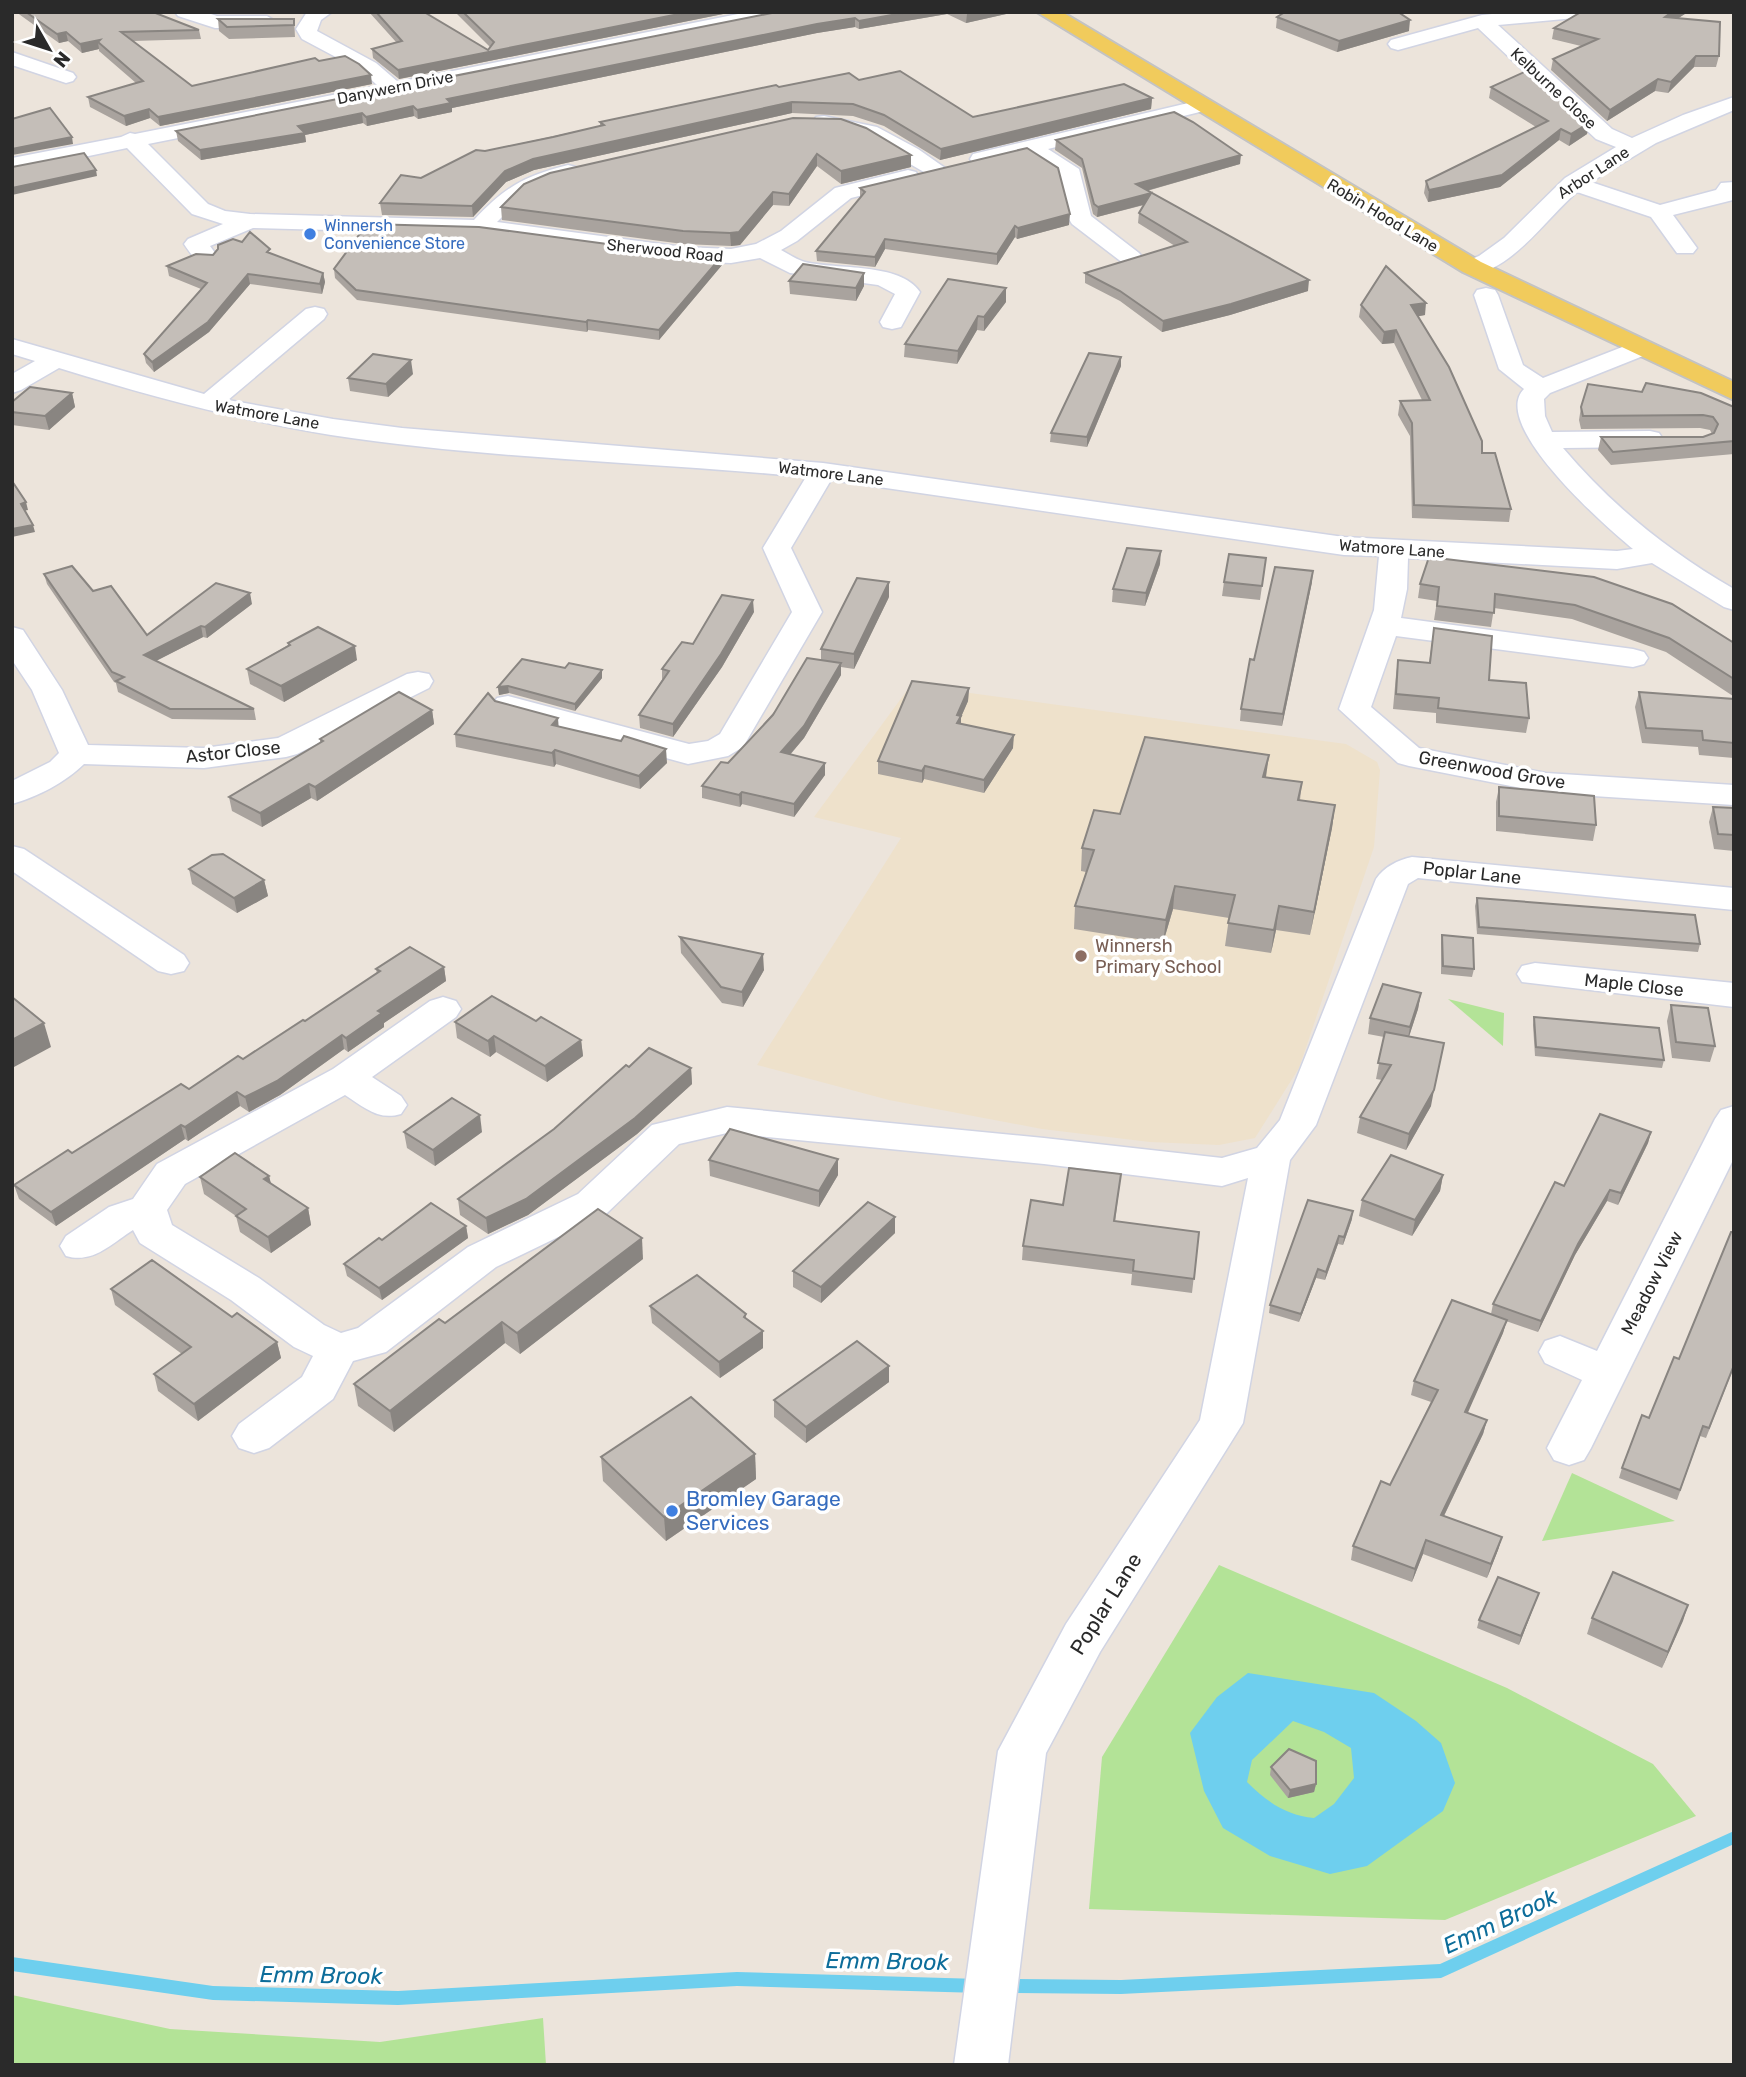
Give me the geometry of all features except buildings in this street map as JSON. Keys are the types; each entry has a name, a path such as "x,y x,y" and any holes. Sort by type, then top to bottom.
{"main road":[{"name":"Robin Hood Lane","path":"1047,12 1472,267 1734,392"}],"street":[{"path":"185,12 215,22 316,17"},
{"name":"Danywern Drive","path":"12,164 779,12"},
{"name":"Kelburne Close","path":"1398,44 1482,21 1576,12"},
{"path":"316,17 306,29 309,34 369,67 393,88"},
{"name":"Kelburne Close","path":"1482,21 1604,134 1632,146"},
{"path":"12,58 66,77"},
{"name":"Arbor Lane","path":"1472,267 1496,258 1518,239 1549,202 1573,183 1632,146 1734,103"},
{"name":"Sherwood Road","path":"130,139 200,209 221,217 250,221 480,228 682,254 731,256 763,250 789,236 842,193 1201,106"},
{"path":"806,122 844,122 875,132 937,170"},
{"path":"1032,148 1071,174 1080,219 1131,258"},
{"path":"480,228 516,189 542,178 595,166"},
{"path":"1573,183 1659,212 1725,195 1728,188"},
{"path":"1659,212 1685,248"},
{"path":"206,257 196,244 250,221"},
{"path":"763,250 798,268 884,279 908,292 892,323"},
{"path":"1486,295 1512,369 1541,387"},
{"path":"208,404 315,314"},
{"name":"Watmore Lane","path":"12,346 208,404 266,416 485,445 750,463 823,471 1282,538 1393,549 1617,560 1656,554"},
{"path":"1639,349 1541,387 1531,396 1530,404 1542,439 1589,496 1656,554 1684,574 1734,601"},
{"path":"12,385 57,359"},
{"path":"1542,439 1674,439"},
{"path":"508,705 688,754 717,749 732,740 807,612 777,548 823,471"},
{"name":"Greenwood Grove","path":"1393,549 1394,579 1355,709 1409,756 1546,783 1734,795"},
{"path":"1382,625 1633,658"},
{"path":"12,636 47,691 76,754 61,769 12,794"},
{"name":"Astor Close","path":"76,754 204,758 286,747 418,681"},
{"path":"12,856 171,962"},
{"name":"Poplar Lane","path":"981,2065 1022,1751 1083,1638 1221,1423 1271,1157 1297,1125 1393,879 1412,867 1639,892 1734,899"},
{"name":"Maple Close","path":"1535,974 1734,995"},
{"path":"80,1246 123,1217 147,1209 171,1174 346,1078 443,1009"},
{"path":"346,1078 387,1105"},
{"name":"Meadow View","path":"1569,1448 1734,1119"},
{"path":"147,1209 155,1233 245,1289 309,1336 338,1349 372,1341 482,1257 592,1204 666,1133 727,1120 1044,1151 1222,1172 1271,1157"},
{"path":"254,1436 318,1388 338,1349"},
{"path":"1560,1352 1607,1373"}],"shaded area":[{"name":"Winnersh Primary School","path":"911,685 1346,744 1377,762 1380,770 1374,847 1299,1068 1255,1138 1219,1145 1150,1142 1042,1129 889,1100 757,1065 901,838 814,817"}],"green space":[{"path":"1448,999 1504,1013 1503,1046"},
{"path":"1572,1473 1675,1521 1542,1541"},
{"path":"1219,1565 1507,1688 1653,1764 1696,1816 1445,1920 1089,1909 1102,1757"},
{"path":"12,1995 170,2029 380,2042 543,2018 546,2065 12,2065"}],"water":[{"path":"1248,1673 1374,1693 1416,1721 1441,1743 1455,1783 1443,1811 1367,1866 1330,1874 1270,1856 1223,1828 1204,1791 1190,1733 1217,1697","holes":["1293,1721 1324,1732 1351,1748 1354,1778 1334,1804 1314,1818 1295,1814 1278,1806 1247,1782 1252,1760"]}],"waterway":[{"name":"Emm Brook","path":"1006,1986 1121,1987 1441,1971 1734,1837"},
{"name":"Emm Brook","path":"12,1964 213,1993 398,1998 737,1979 980,1986"}],"place":[{"name":"Winnersh Convenience Store","path":"310,234"},
{"name":"Winnersh Primary School","path":"1081,956"},
{"name":"Bromley Garage Services","path":"672,1511"}]}
